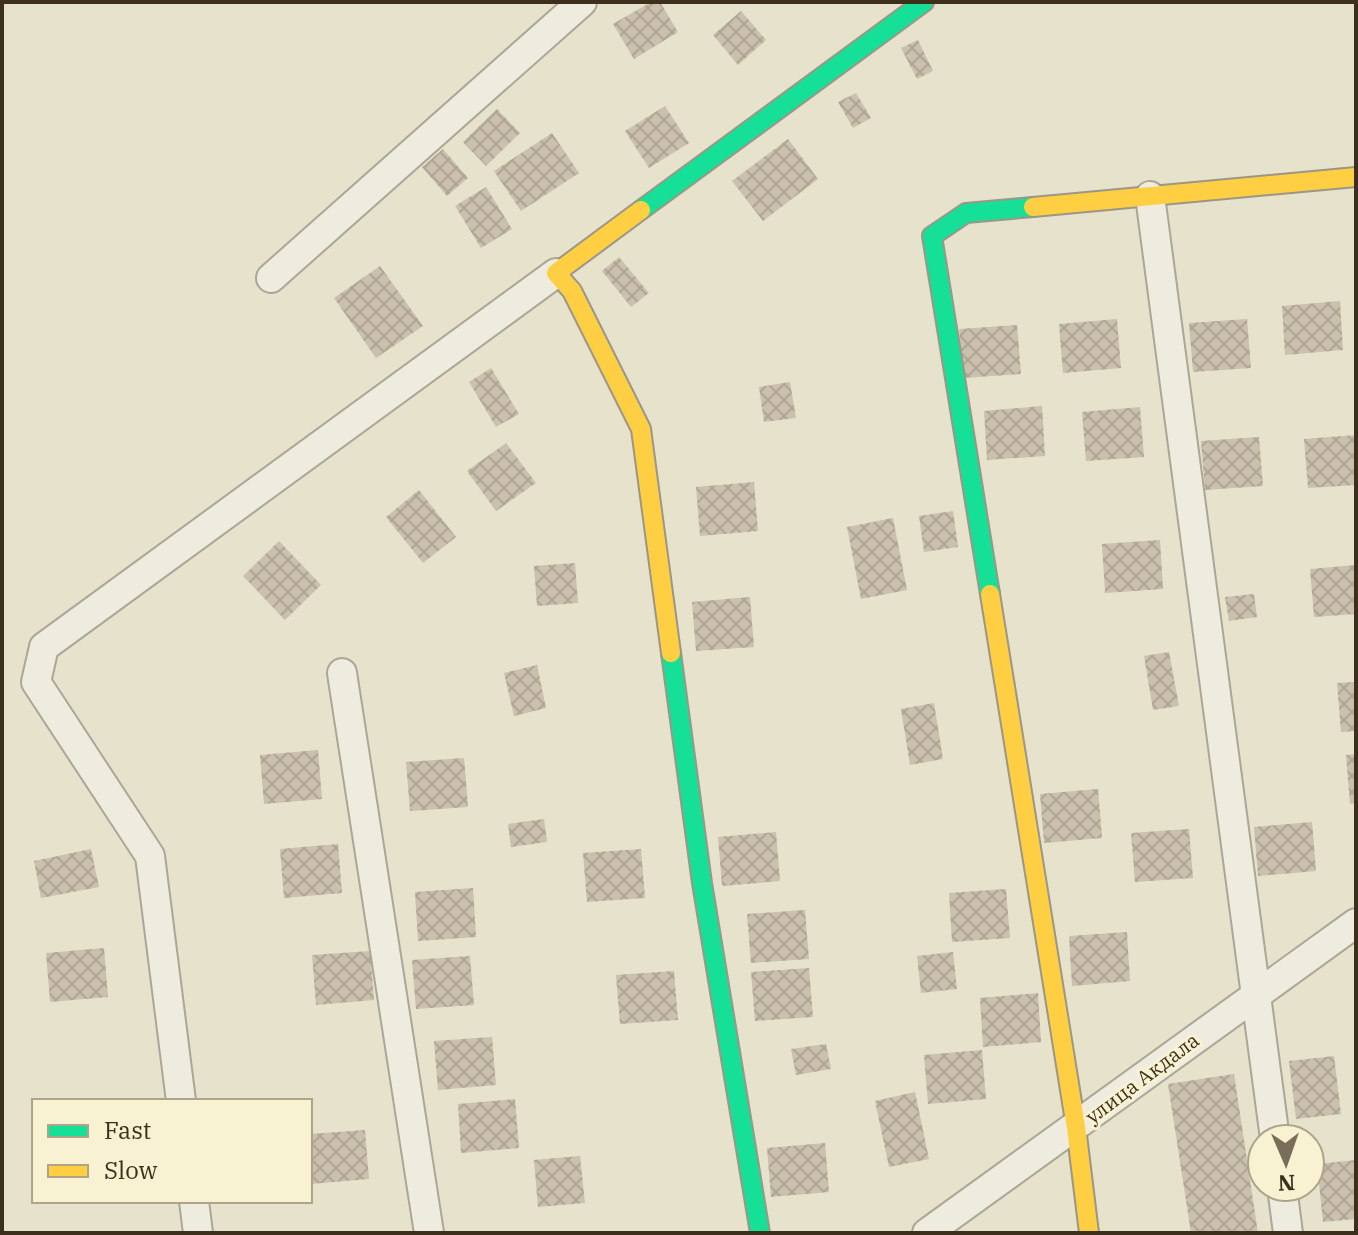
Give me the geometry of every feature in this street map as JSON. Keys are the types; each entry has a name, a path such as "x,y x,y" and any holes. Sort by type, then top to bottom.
{"street":[{"path":"271,278 582,2"},
{"path":"181,1099 150,856 36,682 44,647 924,2"},
{"path":"1089,1233 1076,1127 932,236 966,213 1356,177"},
{"path":"1150,196 1273,1123"},
{"path":"556,273 572,291 641,429 702,883 760,1233"},
{"path":"342,673 429,1233"},
{"name":"улица Акдала","path":"927,1233 1356,923"},
{"path":"194,1203 198,1233"},
{"path":"1284,1203 1288,1233"}],"building":[{"path":"651,2 660,2 678,32 634,59 613,24"},
{"path":"741,11 766,40 738,65 713,35"},
{"path":"918,40 933,71 917,79 901,48"},
{"path":"856,93 871,118 853,128 838,102"},
{"path":"665,106 689,143 649,168 625,131"},
{"path":"497,109 520,133 486,166 463,142"},
{"path":"552,133 579,173 521,211 494,171"},
{"path":"788,139 818,179 763,221 732,181"},
{"path":"443,149 468,178 447,196 422,167"},
{"path":"486,187 512,229 481,248 455,206"},
{"path":"619,257 649,293 631,307 602,271"},
{"path":"380,266 423,326 376,358 334,298"},
{"path":"1340,301 1343,350 1285,355 1282,306"},
{"path":"1117,319 1121,368 1063,373 1059,324"},
{"path":"1247,319 1251,368 1193,372 1189,323"},
{"path":"1017,325 1021,374 963,378 959,329"},
{"path":"491,368 519,414 496,427 469,382"},
{"path":"790,382 796,418 764,422 759,387"},
{"path":"1042,406 1045,456 987,460 984,411"},
{"path":"1140,407 1144,457 1086,461 1082,412"},
{"path":"1356,435 1356,485 1308,488 1304,439"},
{"path":"1259,437 1263,486 1205,490 1201,441"},
{"path":"506,443 536,483 496,511 467,471"},
{"path":"754,482 758,531 700,536 696,487"},
{"path":"419,490 456,537 423,563 386,517"},
{"path":"953,511 958,547 924,552 919,516"},
{"path":"893,518 907,590 861,599 847,527"},
{"path":"1160,540 1163,589 1105,593 1102,544"},
{"path":"279,541 321,585 285,620 243,576"},
{"path":"575,563 578,603 537,606 534,566"},
{"path":"1356,565 1356,614 1314,617 1310,569"},
{"path":"1254,594 1257,617 1229,621 1225,597"},
{"path":"750,597 754,647 696,651 692,602"},
{"path":"1169,652 1179,706 1153,710 1144,656"},
{"path":"537,665 546,708 514,716 504,673"},
{"path":"1356,682 1356,731 1341,732 1337,683"},
{"path":"934,703 943,759 910,765 901,709"},
{"path":"318,750 322,799 264,804 260,755"},
{"path":"1356,754 1356,803 1350,804 1346,755"},
{"path":"464,758 468,807 410,811 406,762"},
{"path":"1098,789 1102,838 1044,843 1040,794"},
{"path":"544,819 547,842 511,847 508,824"},
{"path":"1312,822 1316,871 1258,876 1254,827"},
{"path":"1189,829 1193,878 1135,882 1131,833"},
{"path":"776,832 780,881 722,886 718,837"},
{"path":"338,844 342,893 284,898 280,849"},
{"path":"91,849 99,887 41,898 34,861"},
{"path":"641,849 645,898 587,902 583,853"},
{"path":"473,888 476,937 418,941 415,892"},
{"path":"1006,889 1010,938 952,942 949,893"},
{"path":"805,910 809,959 751,963 747,914"},
{"path":"1127,932 1130,981 1072,986 1069,936"},
{"path":"104,948 108,997 50,1002 46,953"},
{"path":"370,951 374,1000 316,1005 312,955"},
{"path":"953,952 957,989 921,993 917,956"},
{"path":"470,956 474,1005 416,1009 412,960"},
{"path":"809,968 813,1017 755,1021 751,972"},
{"path":"674,971 678,1020 620,1024 616,975"},
{"path":"1038,993 1041,1042 983,1047 980,998"},
{"path":"492,1037 496,1085 438,1090 434,1041"},
{"path":"826,1044 831,1069 796,1075 791,1049"},
{"path":"982,1050 986,1099 928,1104 924,1055"},
{"path":"1334,1056 1341,1114 1296,1119 1289,1061"},
{"path":"1234,1074 1246,1154 1246,1203 1253,1203 1258,1233 1191,1233 1168,1084"},
{"path":"915,1092 929,1159 889,1167 875,1101"},
{"path":"515,1099 519,1148 461,1153 458,1104"},
{"path":"365,1130 369,1179 312,1184 312,1134"},
{"path":"825,1143 829,1192 771,1197 767,1148"},
{"path":"580,1156 585,1203 538,1207 534,1160"},
{"path":"1356,1160 1356,1219 1323,1222 1321,1203 1326,1203 1326,1163"}],"traffic: fast":[{"path":"641,210 924,2"},
{"path":"990,594 932,236 966,213 1033,207"},
{"path":"671,653 702,883 760,1233"}],"traffic: slow":[{"path":"1033,207 1356,177"},
{"path":"641,210 556,273 572,291 641,429 671,653"},
{"path":"990,594 1076,1127 1089,1233"}]}
